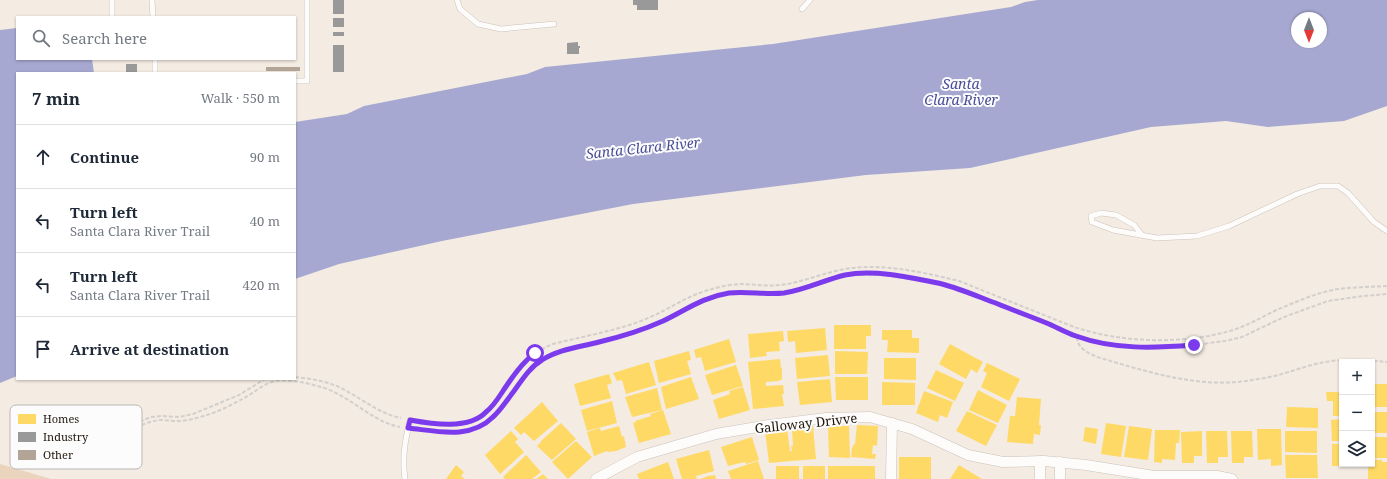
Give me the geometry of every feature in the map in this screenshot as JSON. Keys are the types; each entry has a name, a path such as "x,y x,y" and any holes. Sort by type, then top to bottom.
{"street":[{"name":"Galloway Drivve","path":"596,479 637,457 716,434 769,425 826,418 870,417 912,429 968,455 1003,462 1060,462 1154,476 1217,476 1232,479"},
{"path":"891,479 892,423"},
{"path":"1040,461 1040,479"},
{"path":"1060,462 1060,479"}],"lane":[{"path":"112,0 112,16"},
{"path":"152,0 153,16"},
{"path":"296,81 307,81 307,0"},
{"path":"457,0 460,9 478,24 502,28 554,24"},
{"path":"802,9 810,0"},
{"path":"155,60 155,72"},
{"path":"1142,235 1134,225 1116,215 1101,213 1091,216 1092,222 1112,230 1157,238 1197,236 1229,226 1297,194 1320,186 1338,186 1348,193 1374,222 1387,231"},
{"path":"405,479 403,466 404,446 410,420"}],"path":[{"path":"296,377 329,382 348,391 383,412 398,418 443,424 466,423 473,421 486,413 520,367 528,358 543,348 631,325 698,293 712,289 735,285 767,286 785,284 845,269 870,266 946,278 965,283 1080,329 1105,336 1128,339 1176,339 1222,333 1246,325 1285,306 1324,292 1348,288 1387,286"},
{"path":"142,425 161,420 188,420 212,413 245,398 267,384 277,381 292,382 330,390 382,421 408,428 454,432 468,431 480,427 495,415 534,366 545,358 564,350 601,342 645,328 665,320 693,304 728,293 784,292 808,287 838,277 856,274 885,275 957,288 1077,336 1114,345 1143,347 1209,344 1242,337 1290,315 1328,301 1387,294"},
{"path":"1077,336 1079,346 1087,353 1097,357 1162,376 1205,382 1245,381 1278,375 1326,362 1354,360 1387,362"},
{"path":"142,421 151,417 179,417 192,414 239,395 263,380"}],"shaded area":[{"path":"0,464 10,467 10,469 17,469 51,479 0,479"}],"water":[{"name":"Santa Clara River","path":"1038,0 1387,0 1387,106 1344,121 1268,127 1226,121 1151,127 970,168 866,175 633,204 442,241 339,264 296,279 296,122 347,114 364,106 527,74 545,67 773,44 1011,7 1025,2"},
{"path":"16,28 16,60 92,60 94,72 16,72 16,376 0,383 0,30"}],"building: Homes":[{"path":"834,325 871,325 871,336 866,336 866,349 834,349"},
{"path":"825,328 827,350 796,353 795,341 788,342 787,331"},
{"path":"882,330 912,330 912,338 919,338 919,353 887,352 888,340 882,340"},
{"path":"783,331 784,341 779,342 780,351 766,352 767,356 750,358 748,334"},
{"path":"729,339 736,362 705,371 701,357 696,358 694,350"},
{"path":"950,344 983,362 977,373 971,369 966,379 939,364"},
{"path":"689,351 691,360 687,361 691,374 659,383 654,361"},
{"path":"835,351 868,352 867,374 835,374"},
{"path":"828,355 830,376 797,379 795,358"},
{"path":"884,358 916,358 916,380 884,379"},
{"path":"780,359 782,380 766,382 766,386 783,385 784,394 782,394 784,406 753,409 748,362"},
{"path":"649,362 656,385 626,394 622,380 617,381 613,373"},
{"path":"987,363 1020,379 1009,401 981,387 987,373 983,371"},
{"path":"736,365 743,386 712,395 705,375"},
{"path":"936,370 964,383 955,401 927,388"},
{"path":"609,374 612,383 607,385 611,398 580,406 574,384"},
{"path":"691,377 699,399 666,409 661,387"},
{"path":"835,377 868,377 868,400 836,400"},
{"path":"830,379 832,402 800,405 797,382"},
{"path":"882,382 915,383 915,405 882,405"},
{"path":"1375,384 1387,384 1387,407 1375,407"},
{"path":"743,387 750,410 719,419 713,400 730,394 729,391"},
{"path":"657,388 662,410 632,417 625,397"},
{"path":"978,390 1007,405 998,423 969,410"},
{"path":"924,391 953,402 947,418 940,415 938,422 916,413"},
{"path":"1326,392 1339,392 1339,416 1333,416 1333,401 1327,401"},
{"path":"1017,397 1041,399 1039,425 1041,425 1040,435 1034,434 1033,444 1007,442 1010,416 1015,416"},
{"path":"612,401 617,423 587,431 581,410"},
{"path":"542,402 558,421 534,441 524,432 521,435 514,428"},
{"path":"1287,407 1318,408 1318,428 1286,427"},
{"path":"663,410 671,434 639,443 633,423 651,416 650,414"},
{"path":"967,411 997,425 986,446 956,431"},
{"path":"1375,412 1387,412 1387,433 1375,433"},
{"path":"1339,419 1339,441 1332,441 1331,420"},
{"path":"561,423 576,439 552,460 537,446"},
{"path":"1106,423 1126,426 1121,457 1101,454"},
{"path":"857,425 878,426 877,446 873,445 872,454 876,454 875,459 851,457 852,448 855,444"},
{"path":"619,426 622,437 624,436 626,447 616,451 607,451 594,456 587,432 600,428 601,431"},
{"path":"813,426 816,459 769,463 765,431 775,431 787,428 790,451 792,451 792,428"},
{"path":"828,426 849,426 850,458 829,457"},
{"path":"1129,426 1152,429 1148,460 1124,457"},
{"path":"1085,427 1098,429 1096,444 1083,441"},
{"path":"1257,429 1281,429 1282,465 1271,466 1271,459 1258,460"},
{"path":"1155,430 1180,430 1179,443 1176,443 1175,460 1162,459 1162,463 1154,462"},
{"path":"511,431 518,439 515,442 524,452 500,474 485,455"},
{"path":"1202,431 1202,456 1194,456 1194,463 1182,463 1181,432"},
{"path":"1206,431 1227,431 1228,457 1218,457 1218,463 1207,463"},
{"path":"1231,431 1252,431 1253,457 1244,457 1244,463 1232,463"},
{"path":"1285,431 1317,431 1317,453 1285,452"},
{"path":"752,437 759,460 746,464 745,462 728,466 721,447"},
{"path":"1375,437 1387,437 1387,458 1375,458"},
{"path":"576,441 592,457 568,479 552,462"},
{"path":"1332,444 1339,444 1339,466 1332,466"},
{"path":"709,450 714,471 696,476 697,479 682,479 676,459"},
{"path":"526,455 541,472 532,479 505,479 503,477"},
{"path":"1285,455 1317,455 1318,478 1286,478"},
{"path":"899,457 931,457 931,479 899,479"},
{"path":"1375,460 1387,462 1387,479 1368,479 1368,467 1375,467"},
{"path":"758,461 764,479 731,479 728,471"},
{"path":"668,462 674,479 639,479 637,474"},
{"path":"456,465 464,472 461,476 465,479 446,479"},
{"path":"959,465 982,479 950,479"},
{"path":"776,466 799,466 799,479 776,479"},
{"path":"803,466 825,466 825,479 803,479"},
{"path":"828,466 875,466 875,479 828,479"},
{"path":"543,474 548,479 536,479"},
{"path":"715,475 716,479 700,479"}],"building: Industry":[{"path":"333,0 344,0 344,14 333,14"},
{"path":"633,0 658,0 658,10 637,10 637,5 633,5"},
{"path":"333,18 344,18 344,27 333,27"},
{"path":"333,32 344,32 344,36 333,36"},
{"path":"578,42 578,46 580,46 579,54 567,54 567,43"},
{"path":"333,45 344,45 344,72 333,72"},
{"path":"126,64 137,64 137,72 126,72"}],"building: Other":[{"path":"266,67 300,67 300,71 266,71"}],"route":[{"path":"535,353 520,367 493,405 480,418 466,423 455,424 410,420 408,428 454,432 468,431 480,427 495,415 539,361 564,350 620,337 650,326 665,320 705,299 728,293 784,292 808,287 838,277 862,273 917,280 957,288 1077,336 1097,342 1143,347 1194,345"}]}
